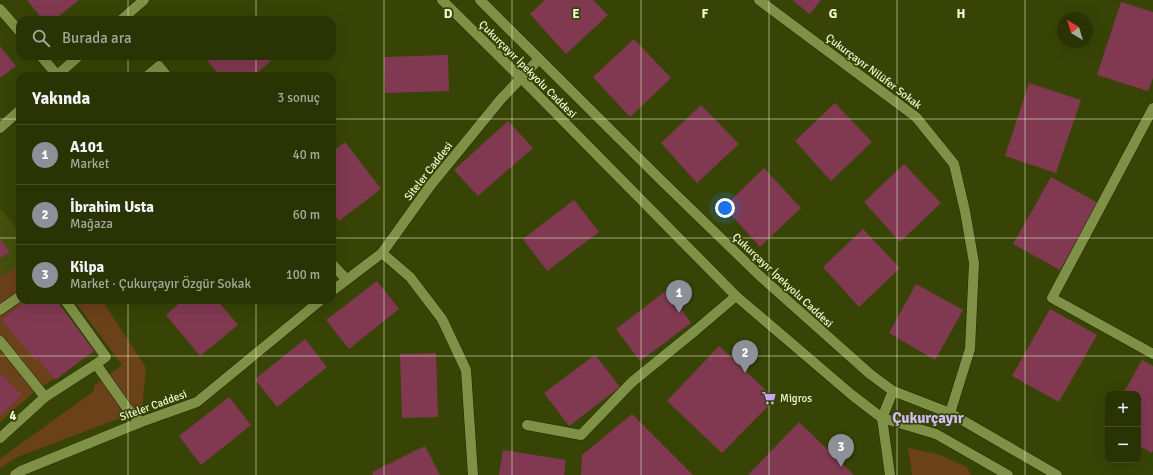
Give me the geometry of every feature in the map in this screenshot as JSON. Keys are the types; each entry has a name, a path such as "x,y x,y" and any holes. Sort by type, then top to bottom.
{"street":[{"path":"126,16 144,0"},
{"name":"Çukurçayır İpekyolu Caddesi","path":"442,0 736,296 852,395 882,418 936,434 1008,475"},
{"name":"Çukurçayır İpekyolu Caddesi","path":"480,0 664,184 760,276 870,374 893,391 950,413 1057,475"},
{"name":"Çukurçayır Nilüfer Sokak","path":"759,0 916,117 954,164 965,211 974,263 970,348 950,413"},
{"path":"0,9 16,27"},
{"name":"Siteler Caddesi","path":"336,288 382,252 430,186 501,99 539,59"},
{"path":"44,60 54,72"},
{"path":"61,72 75,60"},
{"path":"152,72 159,66 164,72"},
{"path":"1153,108 1052,298 1153,354"},
{"path":"0,128 16,114"},
{"path":"382,252 410,277 442,320 466,370 473,475"},
{"path":"336,269 346,280"},
{"path":"527,425 581,435 632,382 736,296"},
{"path":"0,310 16,299"},
{"path":"0,438 46,398 106,357 68,304"},
{"name":"Siteler Caddesi","path":"15,475 20,471 141,422 198,402 316,304"},
{"path":"0,341 46,398"},
{"path":"96,364 127,408 141,422"},
{"path":"890,475 882,418 893,391"}],"shaded area":[{"path":"0,208 16,228 16,286 0,296"},
{"path":"16,268 16,304 59,304 94,351 33,393 0,422 0,297 7,292 0,296 0,278"},
{"path":"77,304 105,304 146,368 142,408 123,417 17,457 0,468 0,459 94,391 94,386 122,365"},
{"path":"908,448 938,454 967,467 971,475 912,475"}],"building":[{"path":"27,0 79,0 59,16 40,16"},
{"path":"545,0 593,0 608,15 566,54 530,14"},
{"path":"792,0 821,0 810,14"},
{"path":"1121,2 1153,12 1153,78 1148,91 1097,75"},
{"path":"634,39 671,78 630,117 593,77"},
{"path":"0,46 16,66 0,78"},
{"path":"448,55 449,91 385,93 384,57"},
{"path":"207,60 271,61 258,72 217,72"},
{"path":"1029,83 1081,100 1056,173 1005,156"},
{"path":"835,103 872,142 831,181 795,141"},
{"path":"701,105 739,144 697,183 661,143"},
{"path":"508,121 533,148 478,196 454,170"},
{"path":"345,142 381,189 339,221 336,217 336,149"},
{"path":"904,164 941,203 900,242 864,202"},
{"path":"764,168 801,208 760,247 724,207"},
{"path":"1051,177 1098,203 1060,270 1013,244"},
{"path":"574,200 599,232 547,271 523,239"},
{"path":"863,229 900,268 859,307 823,267"},
{"path":"0,238 10,252 0,258"},
{"path":"377,281 399,309 349,349 326,320"},
{"path":"916,284 963,310 935,360 889,333"},
{"path":"667,290 691,323 640,361 616,329"},
{"path":"22,304 59,304 94,351 55,380 38,359 35,360 2,320"},
{"path":"178,304 220,304 238,325 200,356 166,315"},
{"path":"1050,309 1097,335 1059,402 1012,376"},
{"path":"305,339 327,367 277,407 255,379"},
{"path":"719,346 775,399 722,453 667,401"},
{"path":"436,353 438,417 402,418 400,354"},
{"path":"595,355 620,387 569,426 544,393"},
{"path":"1142,360 1153,366 1152,453 1141,447 1141,391 1125,391"},
{"path":"0,373 22,395 0,416"},
{"path":"229,397 251,425 201,465 179,436"},
{"path":"632,414 693,475 581,475 582,455"},
{"path":"799,422 854,475 748,475"},
{"path":"425,446 440,475 373,475 372,472"},
{"path":"503,450 566,460 564,475 499,475"}],"place":[{"name":"A101","path":"679,313"},
{"name":"İbrahim Usta","path":"745,373"},
{"name":"Migros","path":"769,398"},
{"name":"Kilpa","path":"841,467"}],"district":[{"name":"Çukurçayır","path":"928,418"}]}
